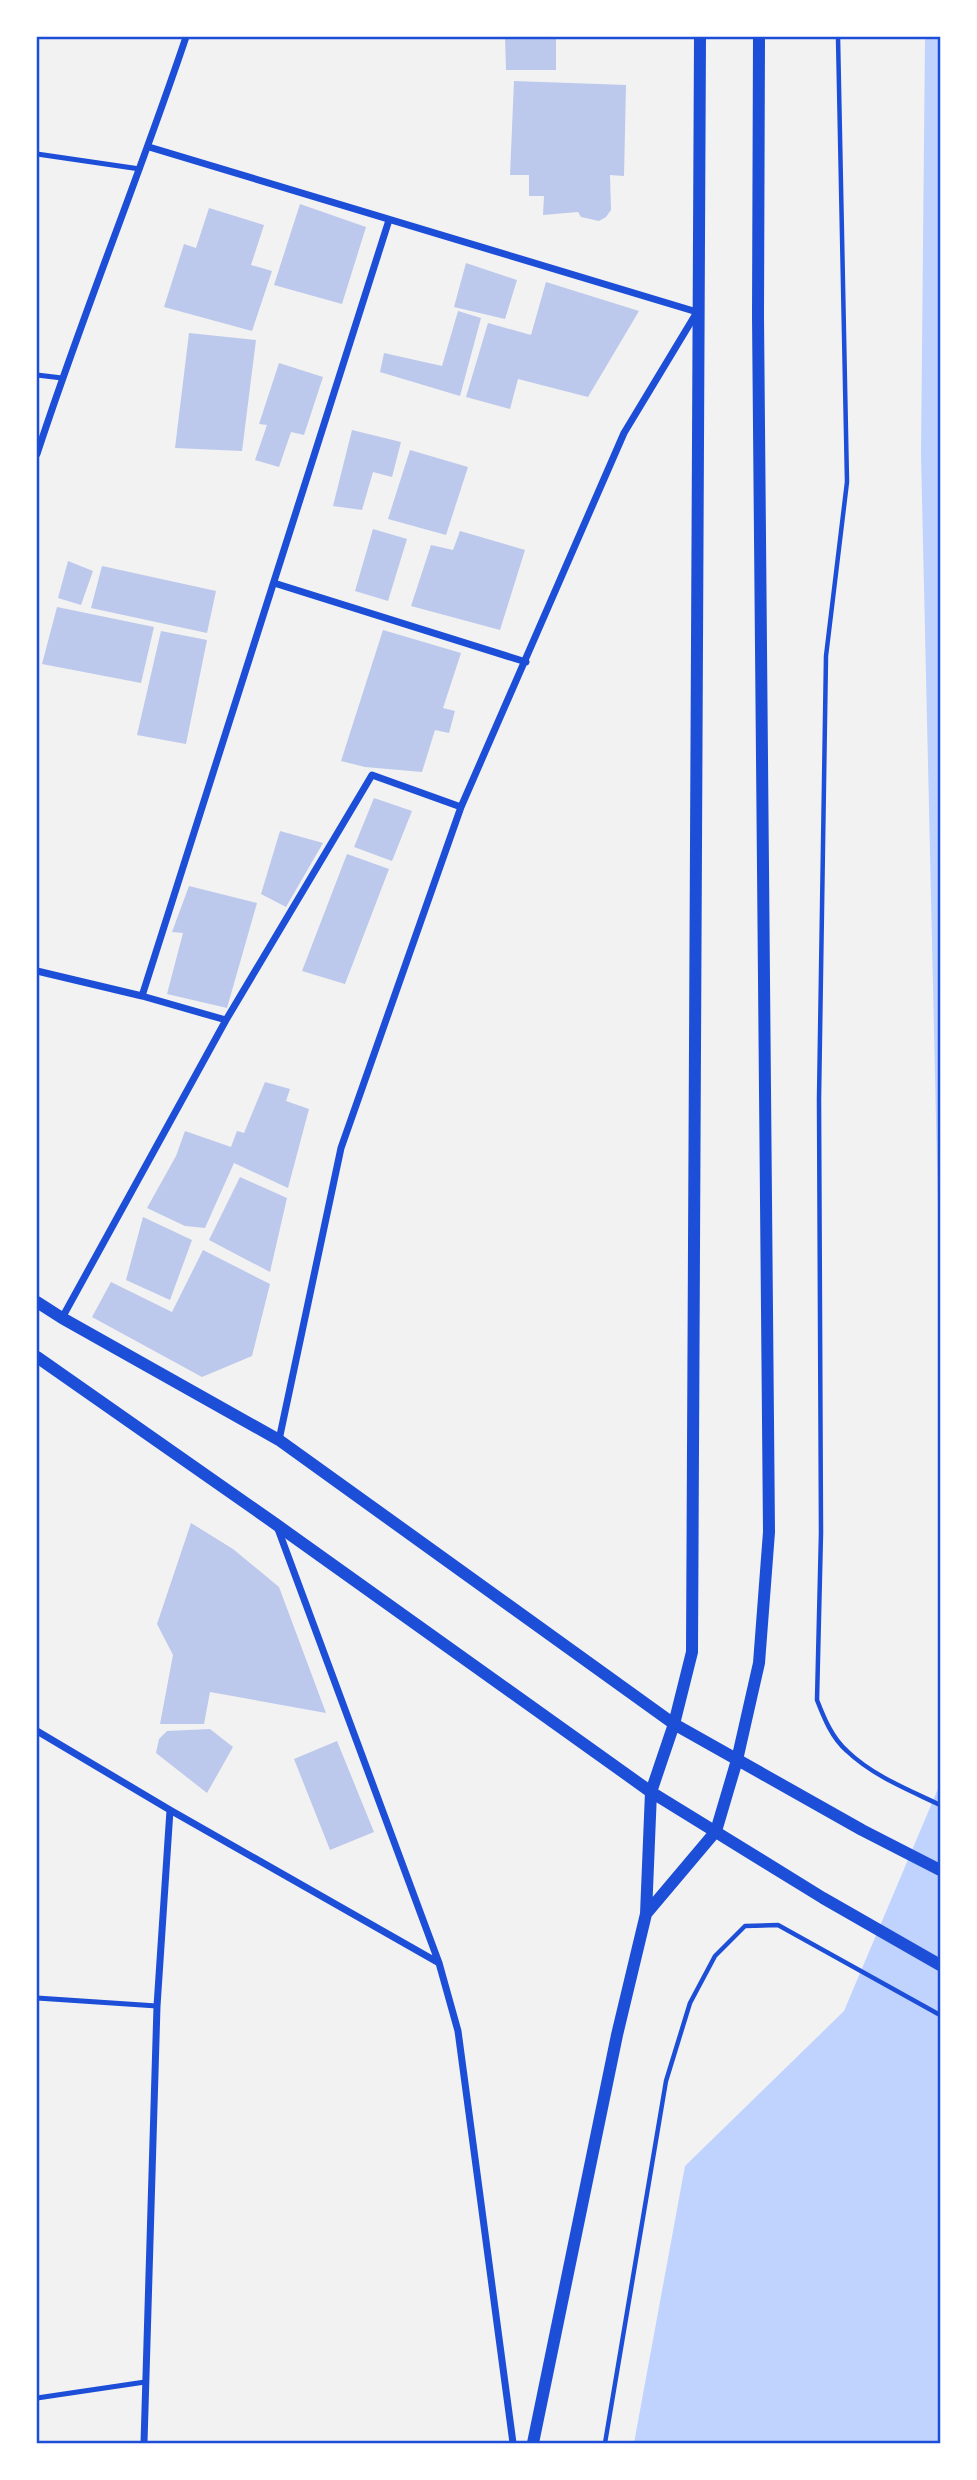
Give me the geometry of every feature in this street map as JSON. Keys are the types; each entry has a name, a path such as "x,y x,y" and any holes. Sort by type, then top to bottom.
{"street":[{"path":"37,454 62,378 149,147 186,37"},
{"path":"533,2443 617,2035 646,1913 651,1792 674,1724 692,1652 700,37"},
{"path":"646,1913 716,1831 737,1760 759,1663 769,1532 758,316 759,37"},
{"path":"149,147 697,312"},
{"path":"142,996 389,220"},
{"path":"279,1440 341,1148 461,807 624,433 697,312"},
{"path":"274,583 526,662"},
{"path":"62,1318 226,1020 372,775 461,807"},
{"path":"37,971 142,996 226,1020"},
{"path":"37,1301 62,1318 279,1440 674,1724 862,1830 940,1870"},
{"path":"37,1357 651,1792 822,1898 940,1965"},
{"path":"277,1525 439,1964 458,2031 513,2443"},
{"path":"37,1731 439,1964"},
{"path":"144,2443 157,2006 170,1810"}],"lane":[{"path":"37,154 140,169"},
{"path":"37,375 62,378"},
{"path":"37,1998 157,2006"},
{"path":"37,2398 145,2382"}],"path":[{"path":"838,37 847,482 826,656 819,1099 821,1533 817,1700 827,1724 845,1750 870,1770 940,1805"},
{"path":"605,2443 666,2081 690,2003 715,1956 745,1926 778,1925 940,2015"}],"water":[{"path":"925,37 940,37 940,1296 921,454"},
{"path":"940,1784 940,2443 634,2443 685,2166 844,2011"}],"building":[{"path":"505,37 556,37 556,70 506,70"},
{"path":"514,81 626,85 624,176 610,175 611,210 606,217 599,221 581,217 578,212 543,215 544,196 529,196 529,175 510,175"},
{"path":"300,204 366,227 342,304 274,285"},
{"path":"209,208 264,225 251,265 272,271 252,331 164,307 184,244 196,248"},
{"path":"466,263 517,280 505,319 454,307"},
{"path":"546,282 639,311 588,397 518,379 510,409 466,397 488,323 531,335"},
{"path":"458,311 481,318 460,396 380,372 384,353 442,366"},
{"path":"189,333 256,340 242,451 175,448"},
{"path":"279,363 323,377 304,435 291,432 279,467 255,460 267,425 259,424"},
{"path":"352,430 401,442 392,477 373,472 362,510 333,506"},
{"path":"410,450 468,467 446,535 388,519"},
{"path":"373,529 407,539 388,601 355,591"},
{"path":"460,531 525,550 500,630 411,606 431,545 453,550"},
{"path":"68,561 93,571 81,605 58,598"},
{"path":"102,566 216,591 207,633 91,608"},
{"path":"57,607 154,627 141,683 42,664"},
{"path":"383,630 461,653 443,708 455,711 449,733 435,730 422,772 365,767 341,761"},
{"path":"161,631 207,640 186,744 137,735"},
{"path":"374,798 412,811 392,861 354,847"},
{"path":"280,831 323,843 286,907 261,894"},
{"path":"347,854 389,869 345,984 302,971"},
{"path":"189,886 257,903 227,1008 167,994 183,933 172,932"},
{"path":"265,1082 290,1089 286,1101 309,1109 288,1188 234,1163 205,1228 185,1226 147,1208 176,1156 185,1131 231,1147 237,1131 244,1133"},
{"path":"240,1177 287,1198 270,1272 209,1240"},
{"path":"143,1217 192,1240 170,1300 126,1280"},
{"path":"203,1250 270,1284 252,1356 202,1377 92,1317 111,1282 172,1312"},
{"path":"191,1523 233,1549 279,1587 326,1713 210,1692 204,1724 160,1724 173,1655 157,1624"},
{"path":"210,1729 233,1747 207,1793 156,1753 159,1739 167,1731"},
{"path":"337,1741 374,1832 330,1850 294,1759"}]}
